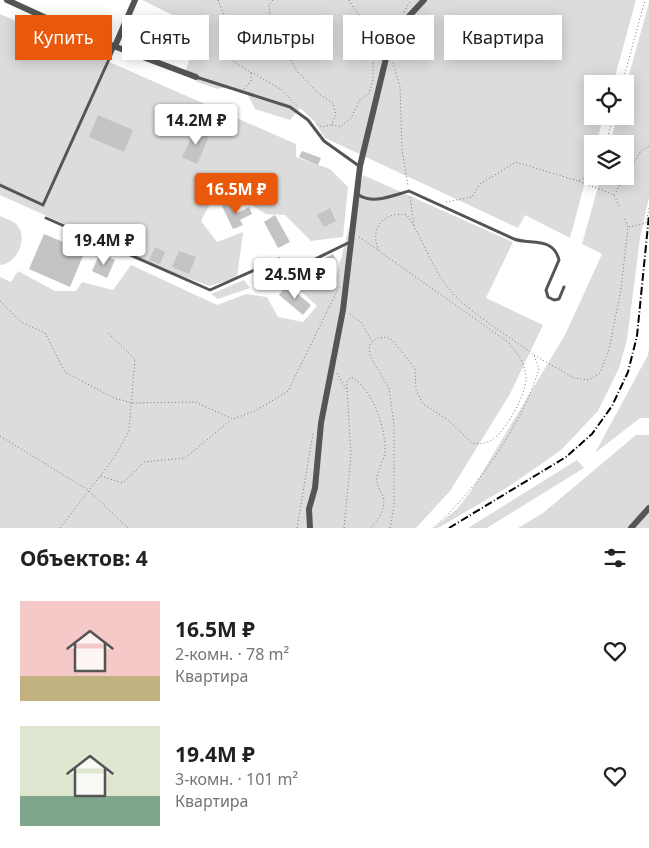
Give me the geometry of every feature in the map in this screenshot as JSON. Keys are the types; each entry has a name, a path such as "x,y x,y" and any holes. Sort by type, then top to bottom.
{"street":[{"path":"7,0 79,33 196,77"},
{"path":"115,46 135,0"},
{"path":"410,15 424,0"},
{"path":"310,528 309,509 315,488 321,424 343,310 360,166 386,60"},
{"path":"631,528 649,508"}],"lane":[{"path":"0,185 43,205 115,46"},
{"path":"196,77 290,106 308,120 324,141 360,166"},
{"path":"356,193 366,200 379,200 409,191 514,239 522,242 533,240 552,248 559,260 546,290 548,297 554,300 559,299 564,288"},
{"path":"46,218 210,290 279,259 302,266 351,242"}],"path":[{"path":"218,0 232,36 227,52 235,63 282,90 301,110"},
{"path":"268,0 270,10"},
{"path":"272,0 269,5 270,16 296,70 318,93 333,103 336,114 331,125"},
{"path":"349,0 360,15"},
{"path":"404,12 411,0"},
{"path":"624,75 645,0"},
{"path":"311,121 322,127 340,126 351,118 359,101 369,93 373,80 372,60"},
{"path":"391,60 400,87 402,150 414,226"},
{"path":"243,90 251,81 251,72"},
{"path":"614,195 641,151 649,146"},
{"path":"437,204 472,197 480,184 516,162 578,181 614,195 620,208"},
{"path":"578,181 584,178"},
{"path":"628,227 646,223 649,208"},
{"path":"379,251 374,240 376,230 385,218 398,214 407,215 425,251 449,289 461,301 534,355 574,378 589,380 600,373 609,350 621,289 628,227 624,218"},
{"path":"352,232 510,343 522,360 526,378 522,394 500,434 489,442 472,443 447,419 423,404 418,396 415,368 393,341 387,337 378,338 372,342 369,346 370,356 389,388 394,425 394,506 390,528"},
{"path":"101,476 124,483 144,462 185,458 232,418 256,410 288,391 348,269"},
{"path":"0,300 21,322 45,332 65,372 114,398 132,403 195,402 232,418"},
{"path":"343,310 362,322 372,342"},
{"path":"60,528 88,490 101,476 129,431 135,359 108,333"},
{"path":"433,528 467,493 488,466 532,393 539,369 534,355"},
{"path":"331,370 339,374 347,390"},
{"path":"344,528 351,456 347,382 351,377 358,380 376,407 384,429 385,450 382,466 377,476 378,487 384,496 384,504 377,522 371,528"},
{"path":"0,436 88,490 128,528"}],"shaded area":[{"path":"142,0 636,0 615,75 584,75 584,125 601,125 599,135 584,135 584,185 570,238 525,215 518,228 325,138 314,121 300,108 290,120 255,109 247,93 229,86 218,89 197,82 186,69 189,60 209,60 209,15 173,15"},
{"path":"649,3 649,197 640,238 627,340 619,368 598,411 561,450 508,487 438,528 434,528 458,508 471,491 565,335 602,254 582,244 598,185 634,185 634,135 612,135 615,125 634,125 634,75 629,75"},
{"path":"0,14 15,21 15,60 105,60 296,144 296,157 330,169 348,187 343,237 311,241 285,215 266,214 220,185 201,221 217,242 243,232 237,278 209,286 171,272 0,195"},
{"path":"363,175 513,242 486,298 543,325 510,394 450,491 416,528 0,528 0,277 11,282 18,271 55,291 76,291 82,282 113,290 131,265 217,305 246,294 267,297 278,317 303,322 317,306 294,285 320,275 334,285"},
{"path":"0,216 15,223 22,234 22,241 17,254 12,260 0,265"},
{"path":"244,280 250,288 218,299 211,294"},
{"path":"649,348 649,418 640,418 595,453 648,355"},
{"path":"636,435 649,435 649,528 518,528 543,513"},
{"path":"577,460 584,468 487,528 468,528"}],"building":[{"path":"98,115 133,130 124,152 89,137"},
{"path":"196,127 210,134 197,164 182,157"},
{"path":"302,151 321,158 318,165 299,157"},
{"path":"231,201 237,213 249,207 252,214 240,220 243,225 233,229 222,206"},
{"path":"330,208 336,221 324,227 317,215"},
{"path":"275,215 290,242 278,248 264,222"},
{"path":"44,234 85,251 70,287 29,269"},
{"path":"155,247 165,252 160,264 149,260"},
{"path":"179,251 196,257 189,274 172,267"},
{"path":"100,253 115,260 107,278 92,271"},
{"path":"333,254 337,262 325,268 321,260"},
{"path":"287,285 311,305 303,315 279,295"}],"railway":[{"path":"449,528 566,457 592,434 612,406 628,372 637,336 649,215"}]}
